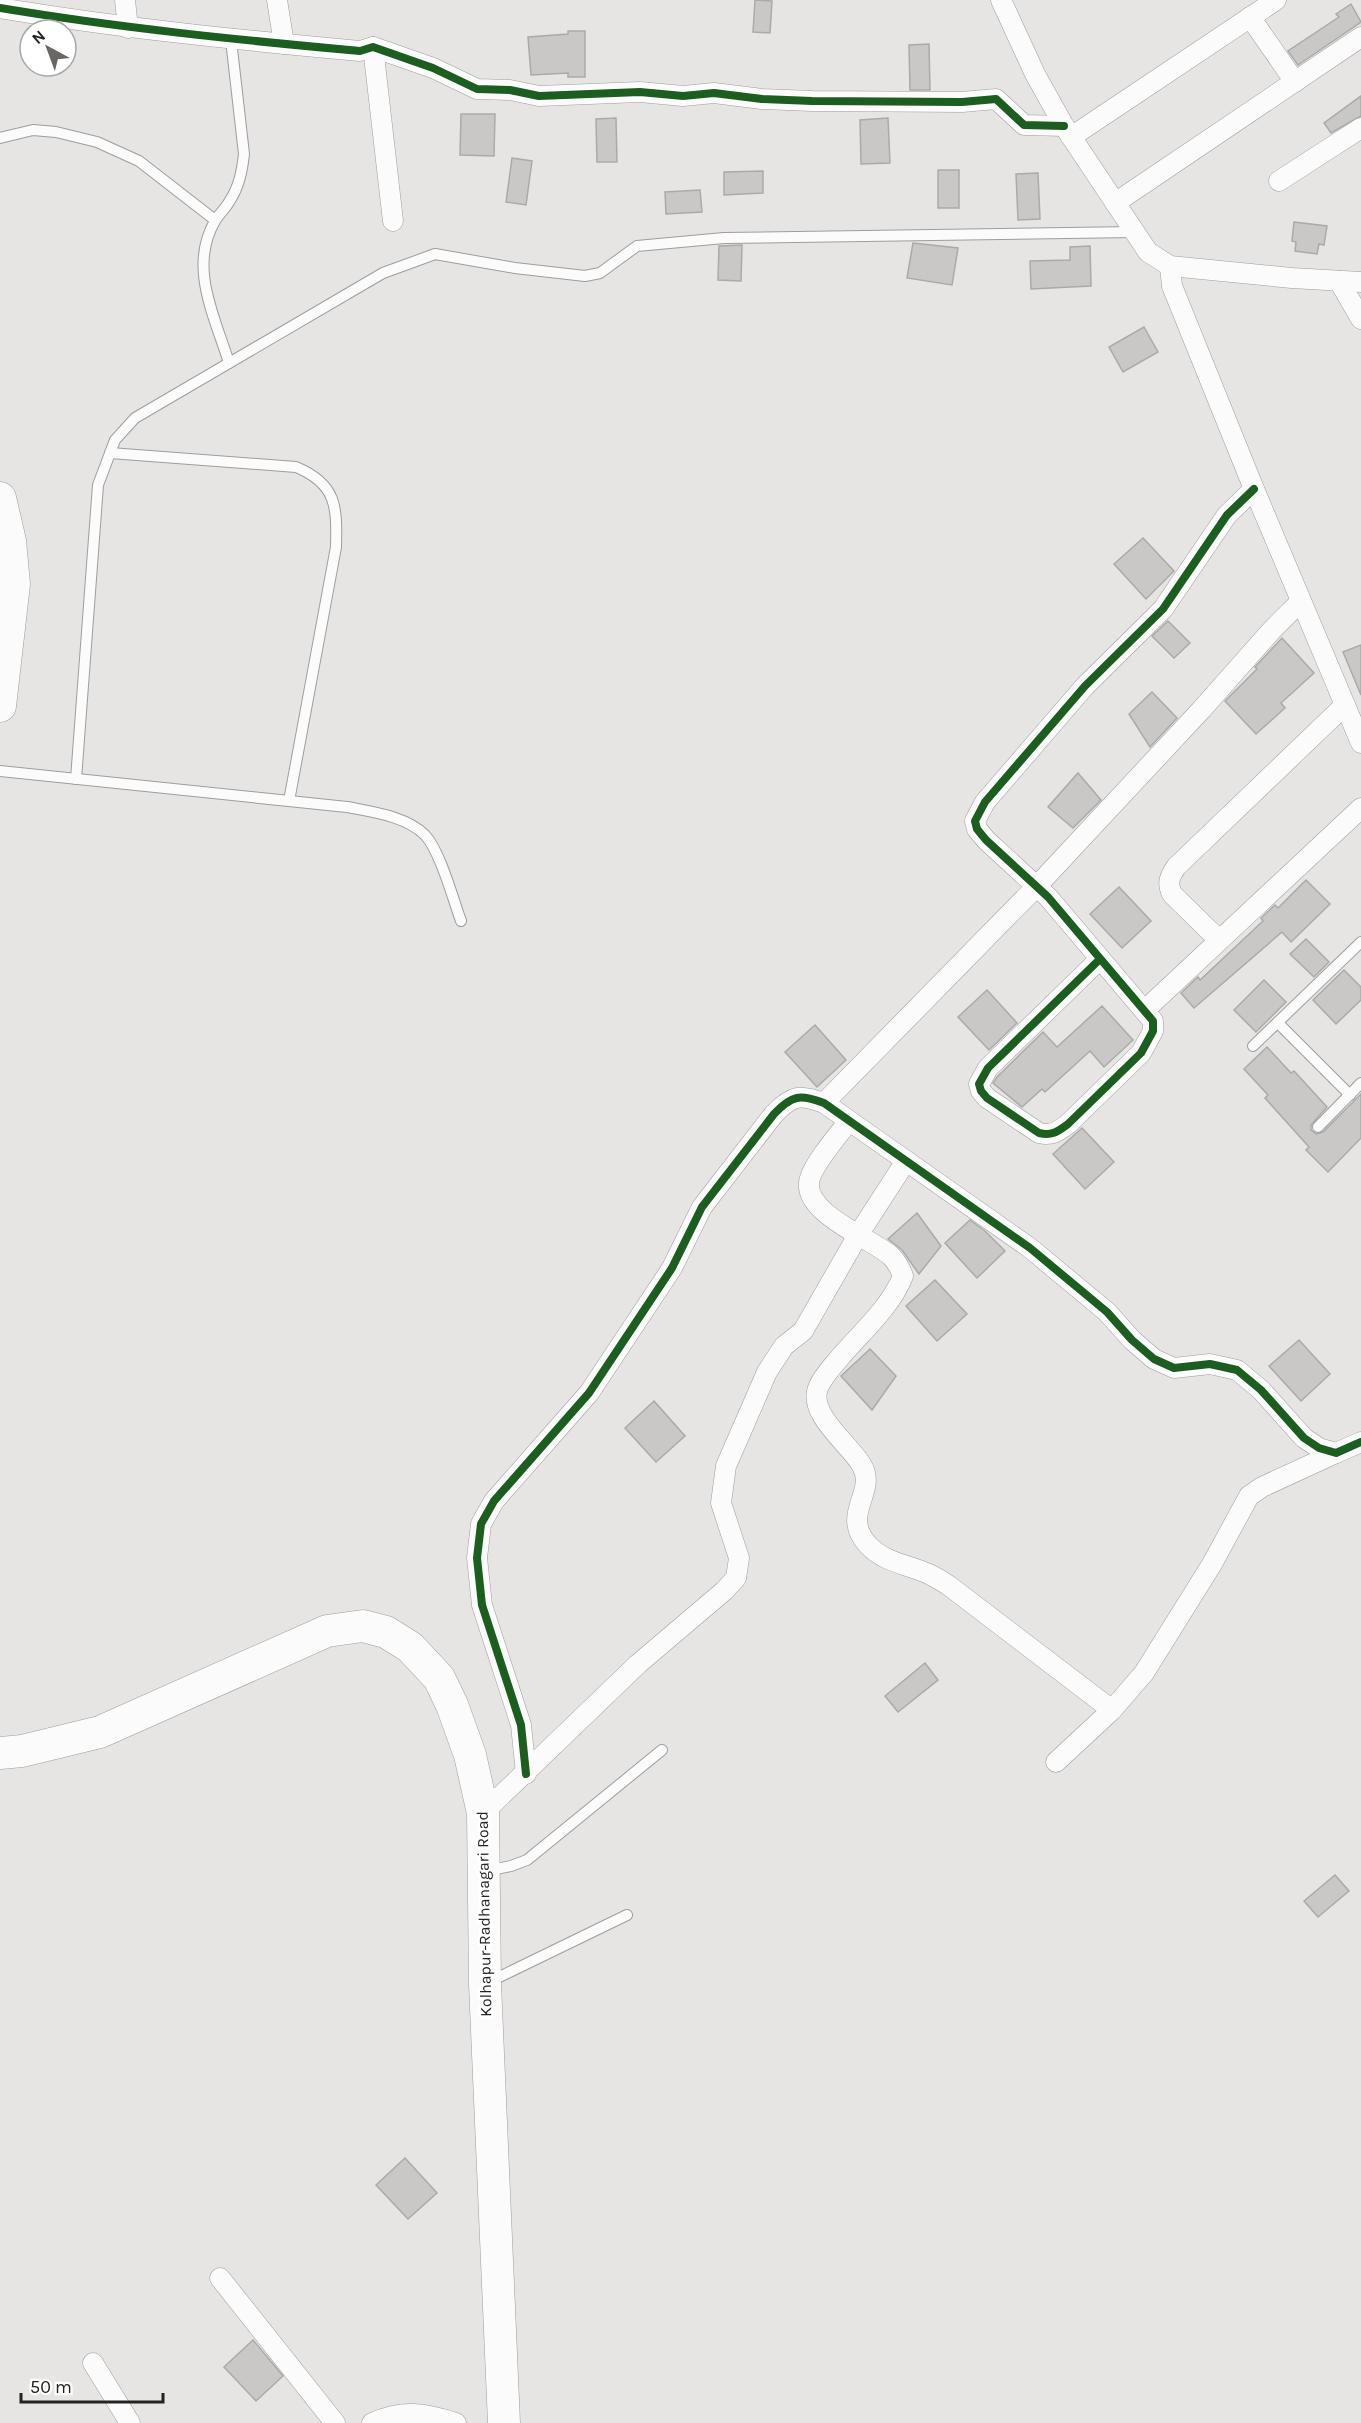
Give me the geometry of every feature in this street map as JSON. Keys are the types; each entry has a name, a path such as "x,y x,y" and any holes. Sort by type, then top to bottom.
{"main road":[{"path":"0,498 10,541 14,584 0,706"},
{"name":"Kolhapur-Radhanagari Road","path":"0,1753 22,1751 100,1732 327,1631 363,1626 386,1632 410,1647 439,1678 452,1705 470,1755 483,1813 485,1984 504,2423"}],"street":[{"path":"125,0 128,28"},
{"path":"277,0 284,44"},
{"path":"1001,0 1035,74 1068,132 1148,252 1170,266 1361,282"},
{"path":"0,8 128,28 231,40 360,51 373,47 433,68 477,89 510,90 539,96 640,92 683,96 714,93 762,99 812,101 962,102 996,99 1023,125 1068,132 1276,0"},
{"path":"1250,17 1295,82"},
{"path":"1115,203 1361,37"},
{"path":"373,47 393,221"},
{"path":"1280,181 1361,128"},
{"path":"1170,266 1172,286 1300,602 1359,734"},
{"path":"1338,280 1361,319"},
{"path":"1100,959 988,1068 979,1084 981,1091 1001,1110 1047,1135 1056,1133 1133,1061 1149,1042 1153,1031 1153,1021 1145,1010 1100,959 1036,887 986,840 977,829 975,822 985,802 1085,686 1163,609 1227,515 1254,489"},
{"path":"824,1103 1036,887 1300,602"},
{"path":"1219,940 1172,894 1168,885 1170,877 1176,867 1345,705"},
{"path":"1145,1010 1361,808"},
{"path":"526,1774 521,1725 482,1605 477,1558 481,1524 494,1501 589,1393 672,1269 702,1207 774,1114 783,1104 796,1098 806,1096 824,1103 1030,1248 1107,1312 1132,1340 1154,1359 1174,1368 1210,1364 1237,1370 1261,1390 1304,1438 1319,1448 1336,1453"},
{"path":"849,1120 811,1175 808,1186 811,1195 824,1212 890,1255 899,1265 903,1276 885,1306 825,1374 816,1394 817,1405 826,1421 862,1464 866,1477 864,1494 857,1508 856,1519 866,1542 888,1560 928,1574 948,1585 1112,1710"},
{"path":"483,1813 638,1664 724,1591 736,1578 739,1558 721,1503 726,1466 767,1372 784,1346 803,1331 858,1235 906,1161"},
{"path":"1056,1762 1112,1710 1144,1673 1163,1646 1175,1621 1212,1564 1249,1496 1262,1487 1361,1442"},
{"path":"220,2278 335,2423"},
{"path":"93,2363 130,2423"},
{"path":"372,2423 406,2413 427,2414 456,2423"}],"lane":[{"path":"229,363 203,277 202,259 207,238 215,220 237,187 242,173 244,154 231,40"},
{"path":"0,138 33,129 97,142 139,161 215,220"},
{"path":"76,778 98,485 115,440 135,418 374,277 435,254 515,268 585,276 600,273 637,246 660,242 724,238 1135,232"},
{"path":"110,453 296,467 314,475 327,488 337,518 336,547 289,801"},
{"path":"0,771 289,801 367,811 392,817 425,835 434,849 461,921"},
{"path":"1254,1046 1361,942"},
{"path":"1278,1023 1350,1095"},
{"path":"1318,1127 1361,1083"},
{"path":"483,1871 511,1866 527,1860 662,1750"},
{"path":"485,1984 627,1916"}],"building":[{"path":"755,0 772,1 770,33 753,32"},
{"path":"1351,4 1361,22 1298,65 1288,51 1339,17 1336,14"},
{"path":"568,31 585,31 585,77 568,77 568,73 531,75 528,37 568,34"},
{"path":"929,44 930,90 910,90 909,45"},
{"path":"1361,96 1361,116 1331,133 1324,123"},
{"path":"461,114 495,114 494,156 460,155"},
{"path":"616,118 617,162 597,162 596,119"},
{"path":"888,118 890,163 861,164 860,120"},
{"path":"512,158 532,161 526,205 506,202"},
{"path":"938,170 959,170 959,208 938,208"},
{"path":"763,171 763,193 724,195 724,172"},
{"path":"1038,173 1040,219 1018,220 1016,174"},
{"path":"700,190 702,212 666,214 665,192"},
{"path":"1294,222 1327,226 1324,245 1319,244 1317,254 1295,251 1296,242 1292,241"},
{"path":"913,243 958,248 952,285 907,278"},
{"path":"742,245 741,281 718,280 719,246"},
{"path":"1090,246 1091,286 1031,289 1030,261 1070,260 1070,247"},
{"path":"1144,327 1158,352 1123,372 1109,347"},
{"path":"1143,538 1174,571 1146,599 1114,564"},
{"path":"1168,621 1190,643 1174,658 1152,636"},
{"path":"1282,638 1314,673 1281,703 1285,708 1256,734 1225,701 1257,669 1255,667"},
{"path":"1361,645 1361,695 1343,652"},
{"path":"1152,692 1177,718 1150,747 1129,714"},
{"path":"1078,773 1101,800 1073,828 1048,807"},
{"path":"1306,880 1330,904 1291,942 1282,932 1194,1008 1181,993 1198,977 1200,980 1263,921 1261,918 1275,905 1278,908"},
{"path":"1119,887 1151,921 1122,948 1090,914"},
{"path":"1306,939 1329,962 1314,977 1290,954"},
{"path":"1344,970 1361,987 1361,1000 1336,1024 1313,1000"},
{"path":"1264,980 1286,1002 1256,1032 1234,1010"},
{"path":"987,990 1017,1023 989,1050 958,1017"},
{"path":"1102,1006 1133,1040 1104,1067 1090,1051 1045,1092 1042,1089 1022,1107 993,1083 1043,1032 1057,1047"},
{"path":"815,1025 846,1060 817,1087 785,1052"},
{"path":"1267,1047 1291,1073 1294,1071 1327,1107 1311,1125 1311,1130 1316,1134 1323,1132 1361,1094 1361,1138 1328,1172 1306,1150 1309,1147 1265,1098 1268,1095 1244,1069"},
{"path":"1082,1128 1114,1162 1085,1189 1053,1154"},
{"path":"917,1213 941,1246 919,1274 902,1250 888,1239"},
{"path":"970,1220 1005,1251 977,1278 945,1243"},
{"path":"935,1280 967,1314 937,1341 906,1306"},
{"path":"1299,1340 1330,1374 1301,1401 1269,1366"},
{"path":"870,1349 896,1376 872,1410 841,1376"},
{"path":"654,1401 685,1436 656,1462 625,1428"},
{"path":"925,1663 938,1680 898,1712 885,1696"},
{"path":"1335,1875 1349,1891 1318,1917 1304,1901"},
{"path":"405,2158 437,2193 408,2219 376,2185"},
{"path":"253,2340 283,2376 256,2401 224,2367"}],"cycle path":[{"path":"0,8 90,22 225,38 360,51 373,47 433,68 477,89 510,90 539,96 640,92 683,96 714,93 762,99 812,101 962,102 996,99 1024,125 1064,126"},
{"path":"1100,959 988,1068 979,1084 987,1098 1039,1133 1054,1133 1068,1124 1141,1053 1153,1031 1153,1021 1048,897 986,840 977,829 975,821 985,802 1085,686 1163,609 1227,515 1254,489"},
{"path":"526,1774 521,1725 482,1605 477,1558 481,1524 494,1501 589,1393 672,1268 702,1207 774,1114 791,1100 809,1098 824,1103 1030,1248 1107,1312 1132,1340 1154,1359 1174,1368 1210,1364 1237,1370 1261,1390 1304,1438 1319,1448 1336,1453 1361,1442"}]}
